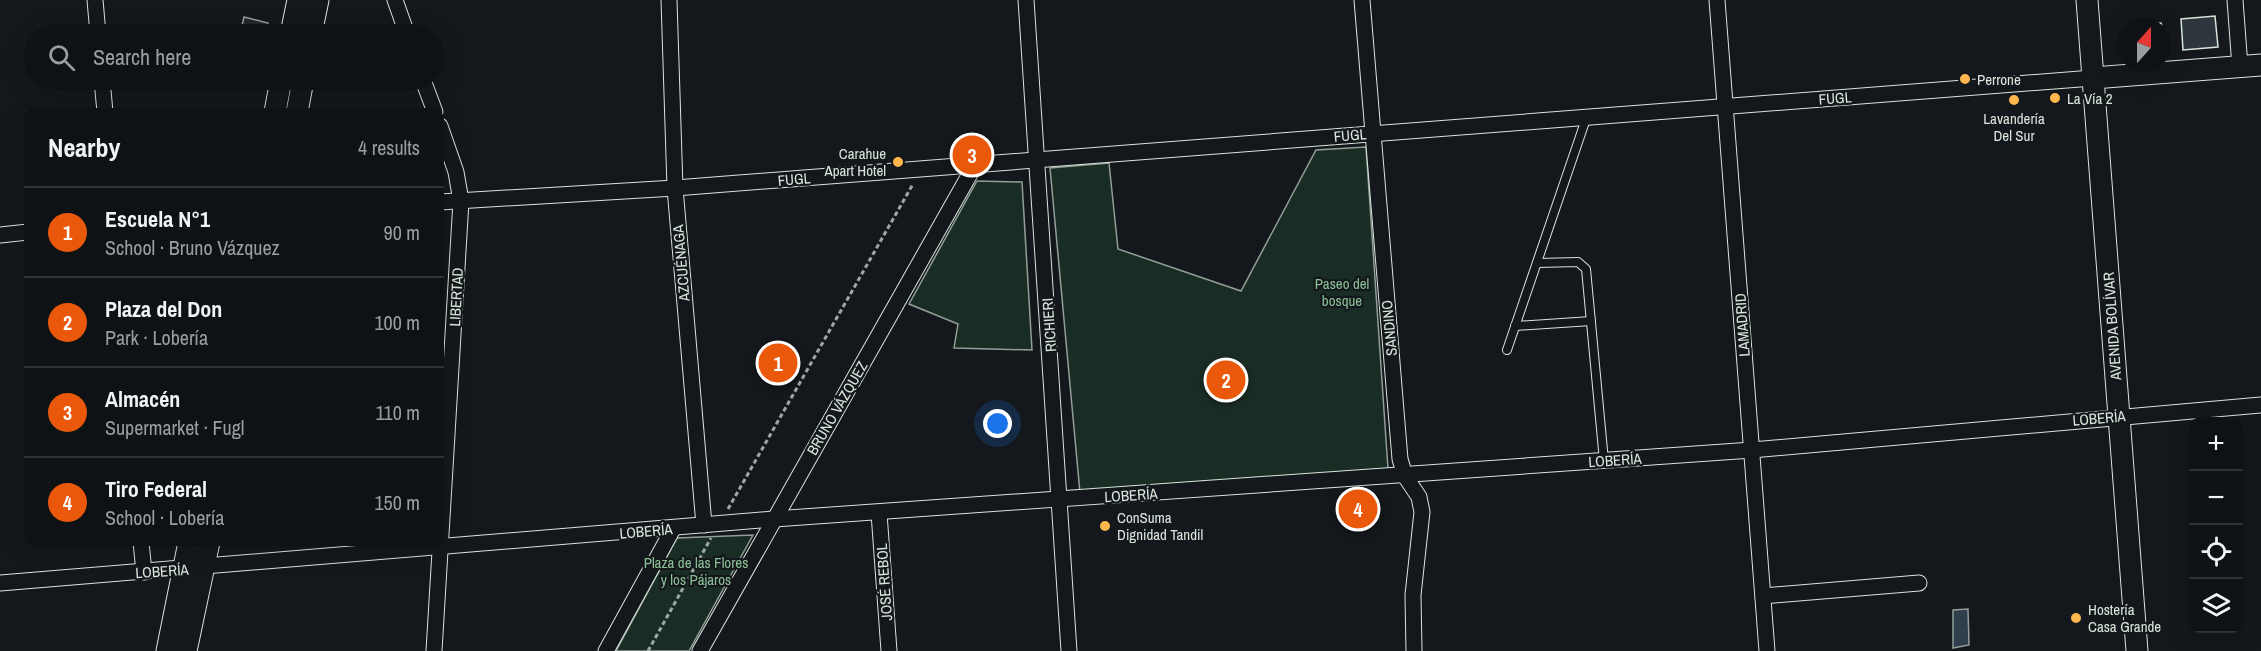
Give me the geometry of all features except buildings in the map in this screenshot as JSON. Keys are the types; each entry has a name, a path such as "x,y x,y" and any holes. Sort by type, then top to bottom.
{"main road":[{"path":"293,24 298,0"},
{"path":"313,24 318,0"},
{"name":"AVENIDA BOLÍVAR","path":"2087,0 2137,651"},
{"name":"FUGL","path":"2093,78 2261,65"},
{"path":"276,108 279,90"},
{"path":"298,108 301,90"},
{"path":"186,651 194,568 190,546"},
{"path":"166,651 194,568 207,546"}],"street":[{"path":"95,0 97,24"},
{"path":"395,0 403,24"},
{"name":"AZCUÉNAGA","path":"669,0 675,189 712,524"},
{"name":"RICHIERI","path":"1026,0 1069,651"},
{"name":"SANDINO","path":"1362,0 1400,459 1405,476 1419,497 1422,512 1413,595 1414,651"},
{"name":"LAMADRID","path":"1717,0 1767,651"},
{"path":"2235,0 2240,67"},
{"name":"FUGL","path":"444,202 675,189 2093,78"},
{"path":"103,90 105,108"},
{"path":"427,90 434,108"},
{"name":"LIBERTAD","path":"444,138 456,172 461,201 444,511"},
{"name":"BRUNO VÁZQUEZ","path":"700,651 975,165"},
{"path":"0,235 24,232"},
{"name":"LOBERÍA","path":"0,583 774,519 1752,450 2261,405"},
{"name":"JOSÉ REBOL","path":"879,513 889,651"},
{"path":"606,651 673,529"},
{"path":"141,546 144,572"},
{"name":"LIBERTAD","path":"434,651 442,548"},
{"path":"1763,596 1919,583"}],"lane":[{"path":"1507,350 1587,116"},
{"path":"1537,263 1578,262 1586,269 1604,461"},
{"path":"1515,326 1591,321"}],"path":[{"path":"648,651 712,524 921,169"}],"green space":[{"name":"Paseo del bosque","path":"1366,147 1388,469 1080,493 1050,168 1109,163 1118,249 1241,291 1316,150"},
{"path":"977,181 1022,182 1032,350 954,348 958,324 909,304"},
{"name":"Plaza de las Flores y los Pájaros","path":"753,535 689,651 616,651 677,538"}],"shaded area":[{"path":"244,17 268,23 268,24 242,24"}],"water":[{"path":"1968,609 1969,645 1953,648 1953,610"}],"place":[{"name":"Perrone","path":"1965,79"},
{"name":"La Vía 2","path":"2055,98"},
{"name":"Lavandería Del Sur","path":"2014,100"},
{"name":"Almacén","path":"972,155"},
{"name":"Carahue Apart Hotel","path":"898,162"},
{"name":"Escuela N°1","path":"778,363"},
{"name":"Plaza del Don","path":"1226,380"},
{"name":"Tiro Federal","path":"1358,509"},
{"name":"ConSuma Dignidad Tandil","path":"1105,526"},
{"name":"Hostería Casa Grande","path":"2076,618"}]}
